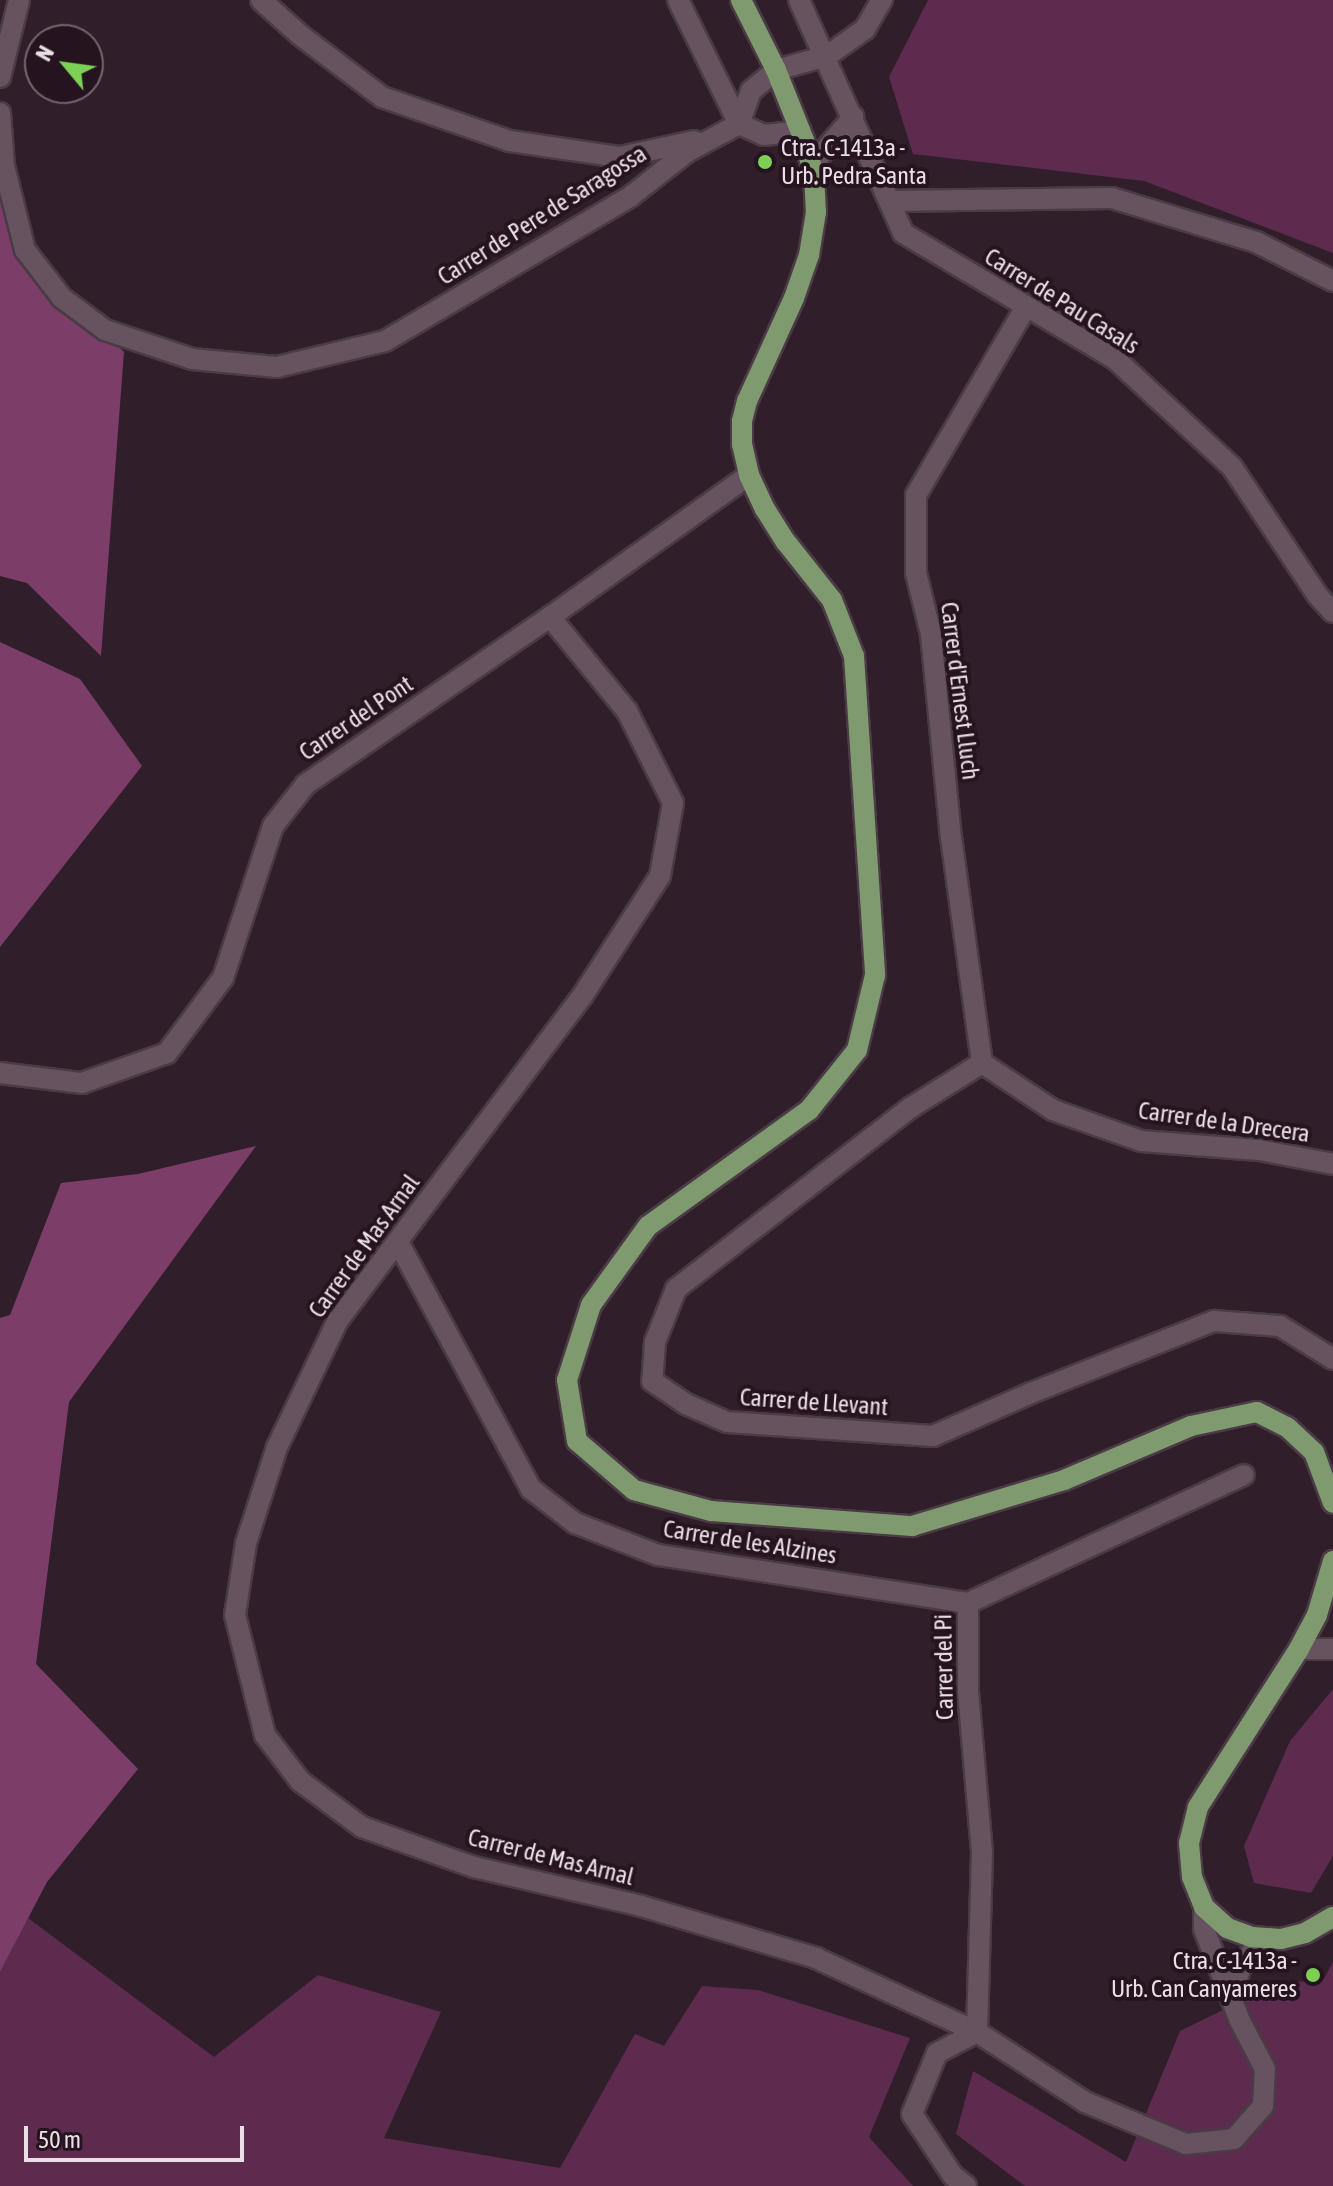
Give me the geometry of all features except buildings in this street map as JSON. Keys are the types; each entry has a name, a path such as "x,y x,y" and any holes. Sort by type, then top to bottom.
{"main road":[{"path":"741,0 776,70 802,135 811,166 816,212 809,255 794,298 755,378 742,421 749,475 786,542 832,600 854,656 875,975 857,1050 809,1110 648,1226 591,1305 567,1380 577,1441 634,1490 711,1511 912,1526 1064,1480 1191,1426 1257,1412 1287,1427 1314,1452 1333,1503"},
{"path":"1333,1561 1317,1615 1299,1649 1198,1807 1189,1843 1192,1877 1204,1907 1227,1928 1252,1937 1270,1938 1305,1933 1333,1917"}],"street":[{"path":"0,77 19,0"},
{"name":"Carrer de Pere de Saragossa","path":"261,0 300,35 382,97 510,141 620,157 677,147 739,124"},
{"path":"678,0 739,124 764,135 802,135"},
{"name":"Carrer de Pau Casals","path":"799,0 827,56 903,233 1115,359 1232,467 1318,596 1333,612"},
{"path":"739,124 751,91 776,70 827,56 865,29 882,0"},
{"name":"Carrer de Pere de Saragossa","path":"0,113 4,166 25,250 62,298 105,330 177,354 277,367 385,341 631,196 687,152 739,124"},
{"path":"811,166 853,117"},
{"path":"889,201 1112,198 1256,242 1333,281"},
{"name":"Carrer d'Ernest Lluch","path":"982,1063 951,838 931,634 916,573 916,495 1026,307"},
{"name":"Carrer del Pont","path":"0,1073 82,1083 167,1053 223,978 273,826 306,784 550,617 749,475"},
{"name":"Carrer de Mas Arnal","path":"550,617 627,711 673,803 660,876 583,995 337,1322 277,1447 246,1543 235,1615 265,1735 300,1781 362,1827 474,1867 641,1906 816,1958 977,2032 1100,2108 1186,2144 1234,2139 1263,2106 1265,2069 1231,1997 1204,1929 1204,1907"},
{"name":"Carrer de la Drecera","path":"982,1063 1053,1110 1141,1141 1259,1150 1333,1164"},
{"name":"Carrer de Llevant","path":"982,1063 910,1108 676,1289 655,1342 652,1381 686,1404 727,1422 933,1436 1031,1393 1214,1321 1280,1326 1333,1359"},
{"name":"Carrer de les Alzines","path":"398,1242 531,1489 575,1523 658,1555 968,1603"},
{"name":"Carrer del Pi","path":"977,2032 982,1852 968,1691 968,1603 1244,1475"},
{"path":"1299,1649 1333,1649"},
{"path":"1231,1997 1242,1964 1254,1949 1270,1938"},
{"path":"966,2186 953,2176 912,2114 937,2053 977,2032"}],"shaded area":[{"path":"928,0 1333,0 1333,253 1144,181 913,154 889,77"},
{"path":"0,99 25,250 124,352 101,656 27,583 0,576"},
{"path":"0,642 80,679 142,766 0,947"},
{"path":"256,1146 69,1402 36,1664 138,1769 47,1882 0,1972 0,1318 10,1315 61,1183 138,1174"},
{"path":"1333,1689 1333,1856 1311,1893 1254,1883 1244,1846 1290,1741"},
{"path":"28,1918 214,2057 318,1975 441,2012 384,2138 560,2168 635,2034 664,2046 702,1986 758,1990 910,2038 869,2137 913,2186 0,2186 0,1972"},
{"path":"1333,1962 1333,2186 1025,2186 956,2134 973,2071 1126,2162 1180,2031 1282,1981 1322,1982"}],"place":[{"name":"Ctra. C-1413a - Urb. Pedra Santa","path":"765,162"},
{"name":"Ctra. C-1413a - Urb. Can Canyameres","path":"1313,1975"}]}
